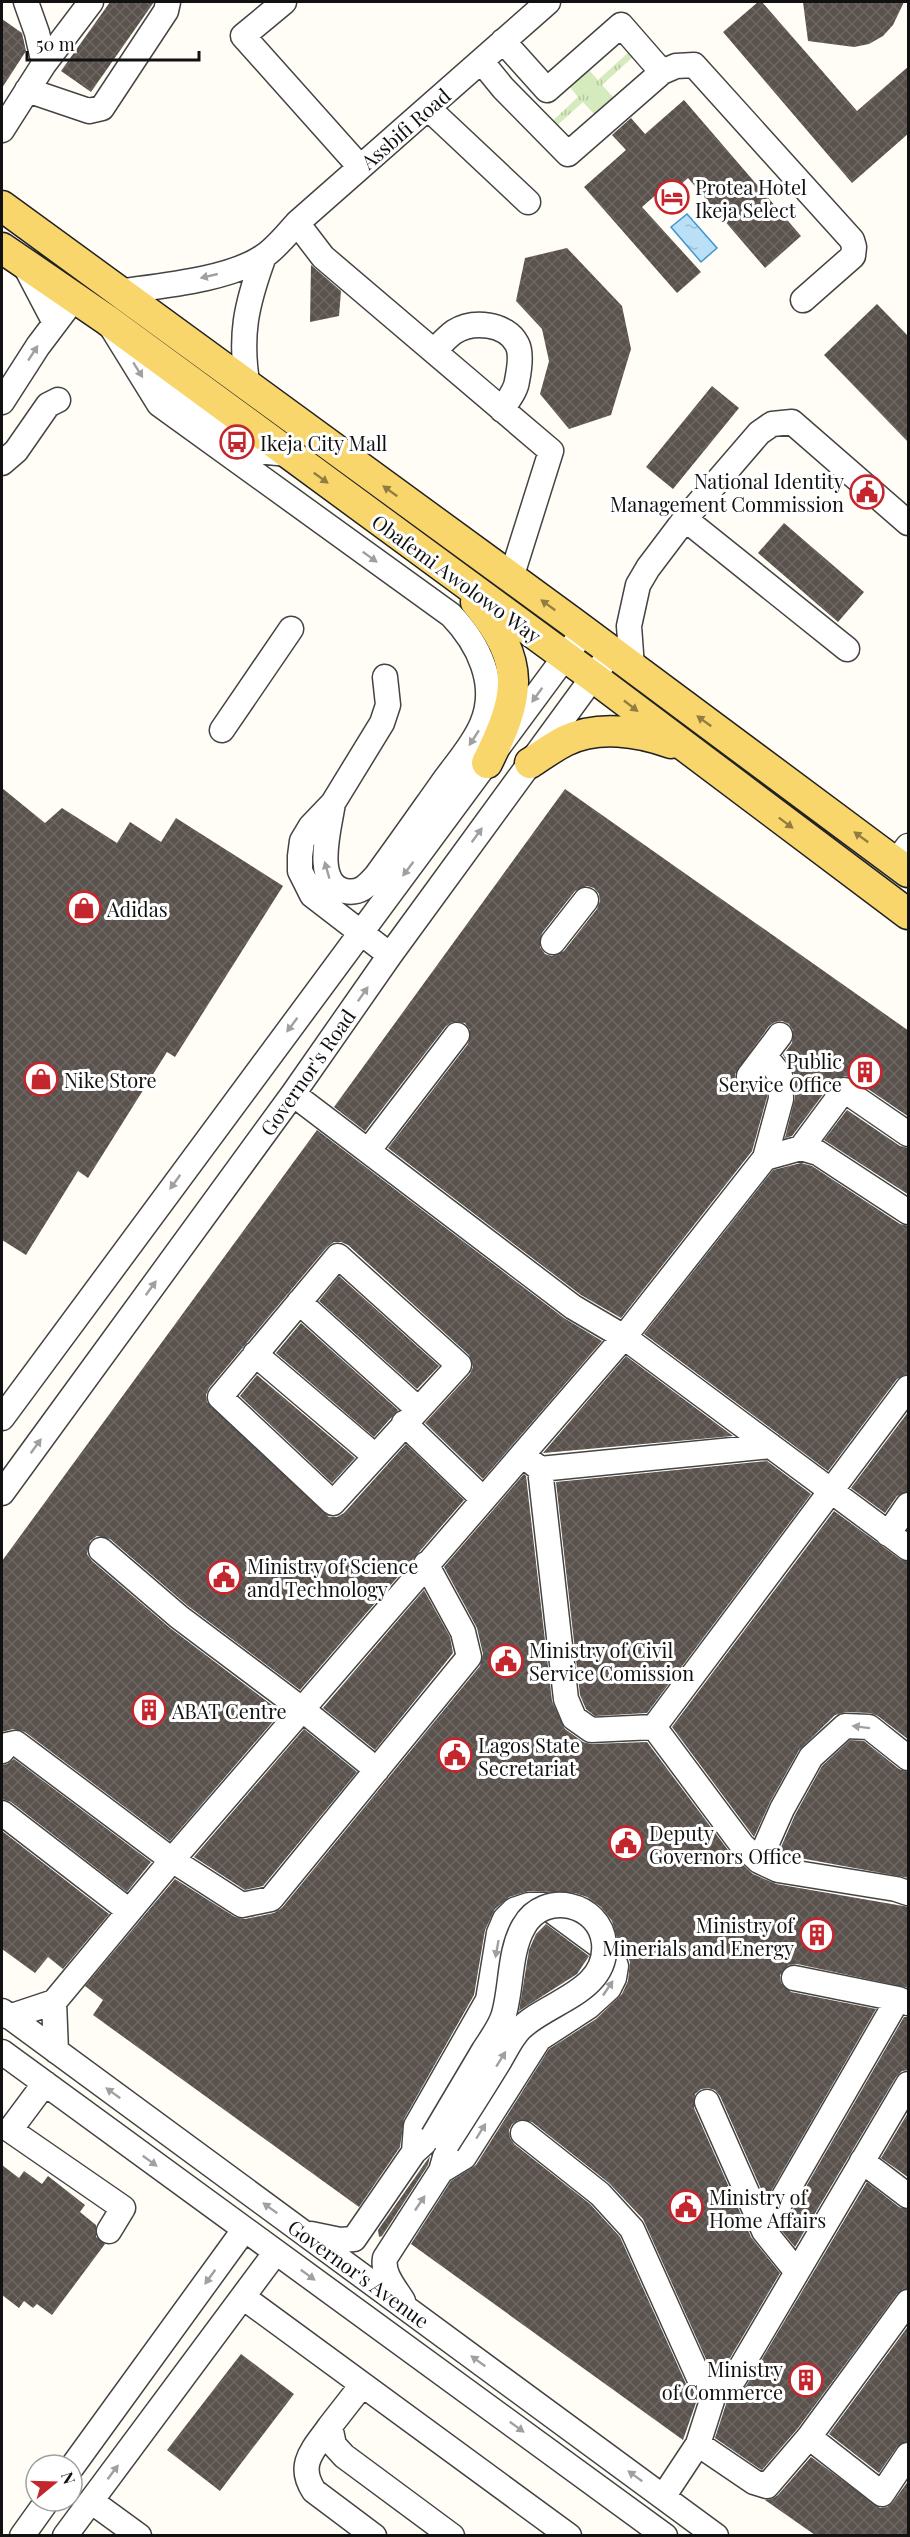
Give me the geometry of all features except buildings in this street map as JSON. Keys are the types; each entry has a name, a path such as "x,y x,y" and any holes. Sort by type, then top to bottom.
{"main road":[{"name":"Obafemi Awolowo Way","path":"2,206 622,660 904,860"},
{"name":"Obafemi Awolowo Way","path":"12,255 107,320 154,357 593,677 683,747 909,914"},
{"path":"457,579 488,615 506,646 512,664 513,693 507,723 487,763"},
{"path":"530,763 566,741 584,734 602,732 635,733 683,747"}],"street":[{"path":"26,2 37,33 44,64"},
{"path":"2,130 44,64 91,2"},
{"path":"27,90 89,111 102,108 166,11 168,2"},
{"path":"284,2 243,36 360,167"},
{"name":"Assbifi Road","path":"264,256 360,167 548,2"},
{"path":"525,110 621,25 662,72"},
{"path":"504,41 547,90"},
{"path":"481,61 503,88 568,154 662,72 676,66 694,65 852,240 853,256 803,300"},
{"path":"428,108 528,202"},
{"path":"297,224 323,257 550,451 511,578"},
{"path":"12,255 55,323"},
{"path":"117,292 174,284 223,273 264,256"},
{"path":"248,388 243,358 245,321 249,296 264,256"},
{"path":"2,402 75,297"},
{"path":"107,320 159,404 451,615 467,632 477,650 485,668 488,687 483,724 376,876 365,889 352,893 334,886 324,863 333,802"},
{"path":"434,351 454,332 469,325 488,325 504,331 518,344 519,362 517,384 502,410"},
{"path":"2,463 16,450 48,405 58,400"},
{"path":"622,660 638,585 648,568 685,519 759,433 772,424 792,422 909,523"},
{"path":"685,519 847,649"},
{"path":"222,730 291,629"},
{"name":"Governor's Road","path":"2,1418 584,631"},
{"name":"Governor's Road","path":"2,1493 593,677 622,660"},
{"path":"385,677 388,705 382,723 333,802 310,826 302,840 300,871 312,895 390,955"},
{"path":"553,942 586,900"},
{"path":"368,1151 457,1035"},
{"path":"749,1076 780,1035"},
{"path":"5,2014 54,2002 172,1860 483,1499 531,1462 624,1337 765,1158 781,1099 780,1075 765,1056"},
{"path":"801,1148 844,1090 909,1134"},
{"path":"293,1094 573,1307 624,1337 830,1492 909,1548"},
{"path":"765,1158 801,1148 818,1153 909,1212"},
{"path":"338,1256 459,1365 333,1503 220,1397 299,1302 338,1256"},
{"path":"299,1302 411,1416 483,1499"},
{"path":"255,1354 375,1456"},
{"path":"654,1727 909,1388"},
{"path":"531,1462 771,1446"},
{"path":"531,1462 566,1699 574,1718 591,1730 654,1727"},
{"path":"888,1534 909,1505"},
{"path":"101,1550 179,1617 303,1710 376,1770"},
{"path":"2,1751 7,1745 16,1743 172,1860 242,1905 272,1899 469,1658 464,1632 426,1564"},
{"path":"759,1861 782,1809 811,1757 845,1726 869,1727 909,1758"},
{"path":"654,1727 742,1845 759,1861 778,1870 897,1889 909,1893"},
{"path":"2,1813 129,1911"},
{"path":"414,2152 440,2140 519,2029 580,1990 593,1978 601,1965 605,1952 604,1939 599,1925 587,1911 571,1904 556,1905 543,1909 523,1926 517,1945 504,2016 440,2140 441,2171"},
{"path":"303,2232 340,2240 354,2239 414,2152 416,2126 488,2000 500,1933 505,1919 514,1910 529,1905 544,1905 612,1954 616,1966 614,1978 601,1997 539,2039 464,2157 441,2171 385,2258 387,2276 409,2310"},
{"path":"764,2231 904,2001 794,1978"},
{"path":"54,2002 56,2051"},
{"name":"Governor's Avenue","path":"5,2014 716,2535"},
{"name":"Governor's Avenue","path":"2,2052 665,2535"},
{"path":"45,2083 10,2130 123,2208 109,2231"},
{"path":"663,2497 698,2444 716,2388 734,2379 909,2084"},
{"path":"707,2102 764,2231 797,2272"},
{"path":"523,2133 600,2194 632,2229 699,2378 716,2388"},
{"path":"862,2161 909,2196"},
{"path":"82,2453 244,2230"},
{"path":"65,2535 276,2252"},
{"path":"243,2297 569,2535"},
{"path":"698,2444 753,2482 767,2486 809,2437 907,2307"},
{"path":"362,2385 308,2458 304,2470 307,2481 314,2491 374,2535"},
{"path":"330,2426 334,2445 344,2456 452,2535"},
{"path":"809,2437 882,2494 909,2455"},
{"path":"91,2501 139,2535"},
{"path":"22,2535 38,2513"}],"green space":[{"path":"630,51 634,56 602,85 613,97 594,114 583,102 551,131 547,126 578,97 569,86 588,69 598,80"}],"water":[{"path":"687,214 717,248 701,262 671,227"}],"place":[{"name":"Protea Hotel Ikeja Select","path":"672,197"},
{"name":"Ikeja City Mall","path":"237,442"},
{"name":"National Identity Management Commission","path":"867,492"},
{"name":"Adidas","path":"84,908"},
{"name":"Public Service Office","path":"865,1072"},
{"name":"Nike Store","path":"41,1079"},
{"name":"Ministry of Science and Technology","path":"224,1577"},
{"name":"Ministry of Civil Service Comission","path":"506,1661"},
{"name":"ABAT Centre","path":"149,1710"},
{"name":"Lagos State Secretariat","path":"455,1755"},
{"name":"Deputy Governors Office","path":"626,1843"},
{"name":"Ministry of Minerials and Energy","path":"817,1935"},
{"name":"Ministry of Home Affairs","path":"686,2207"},
{"name":"Ministry of Commerce","path":"806,2380"}]}
